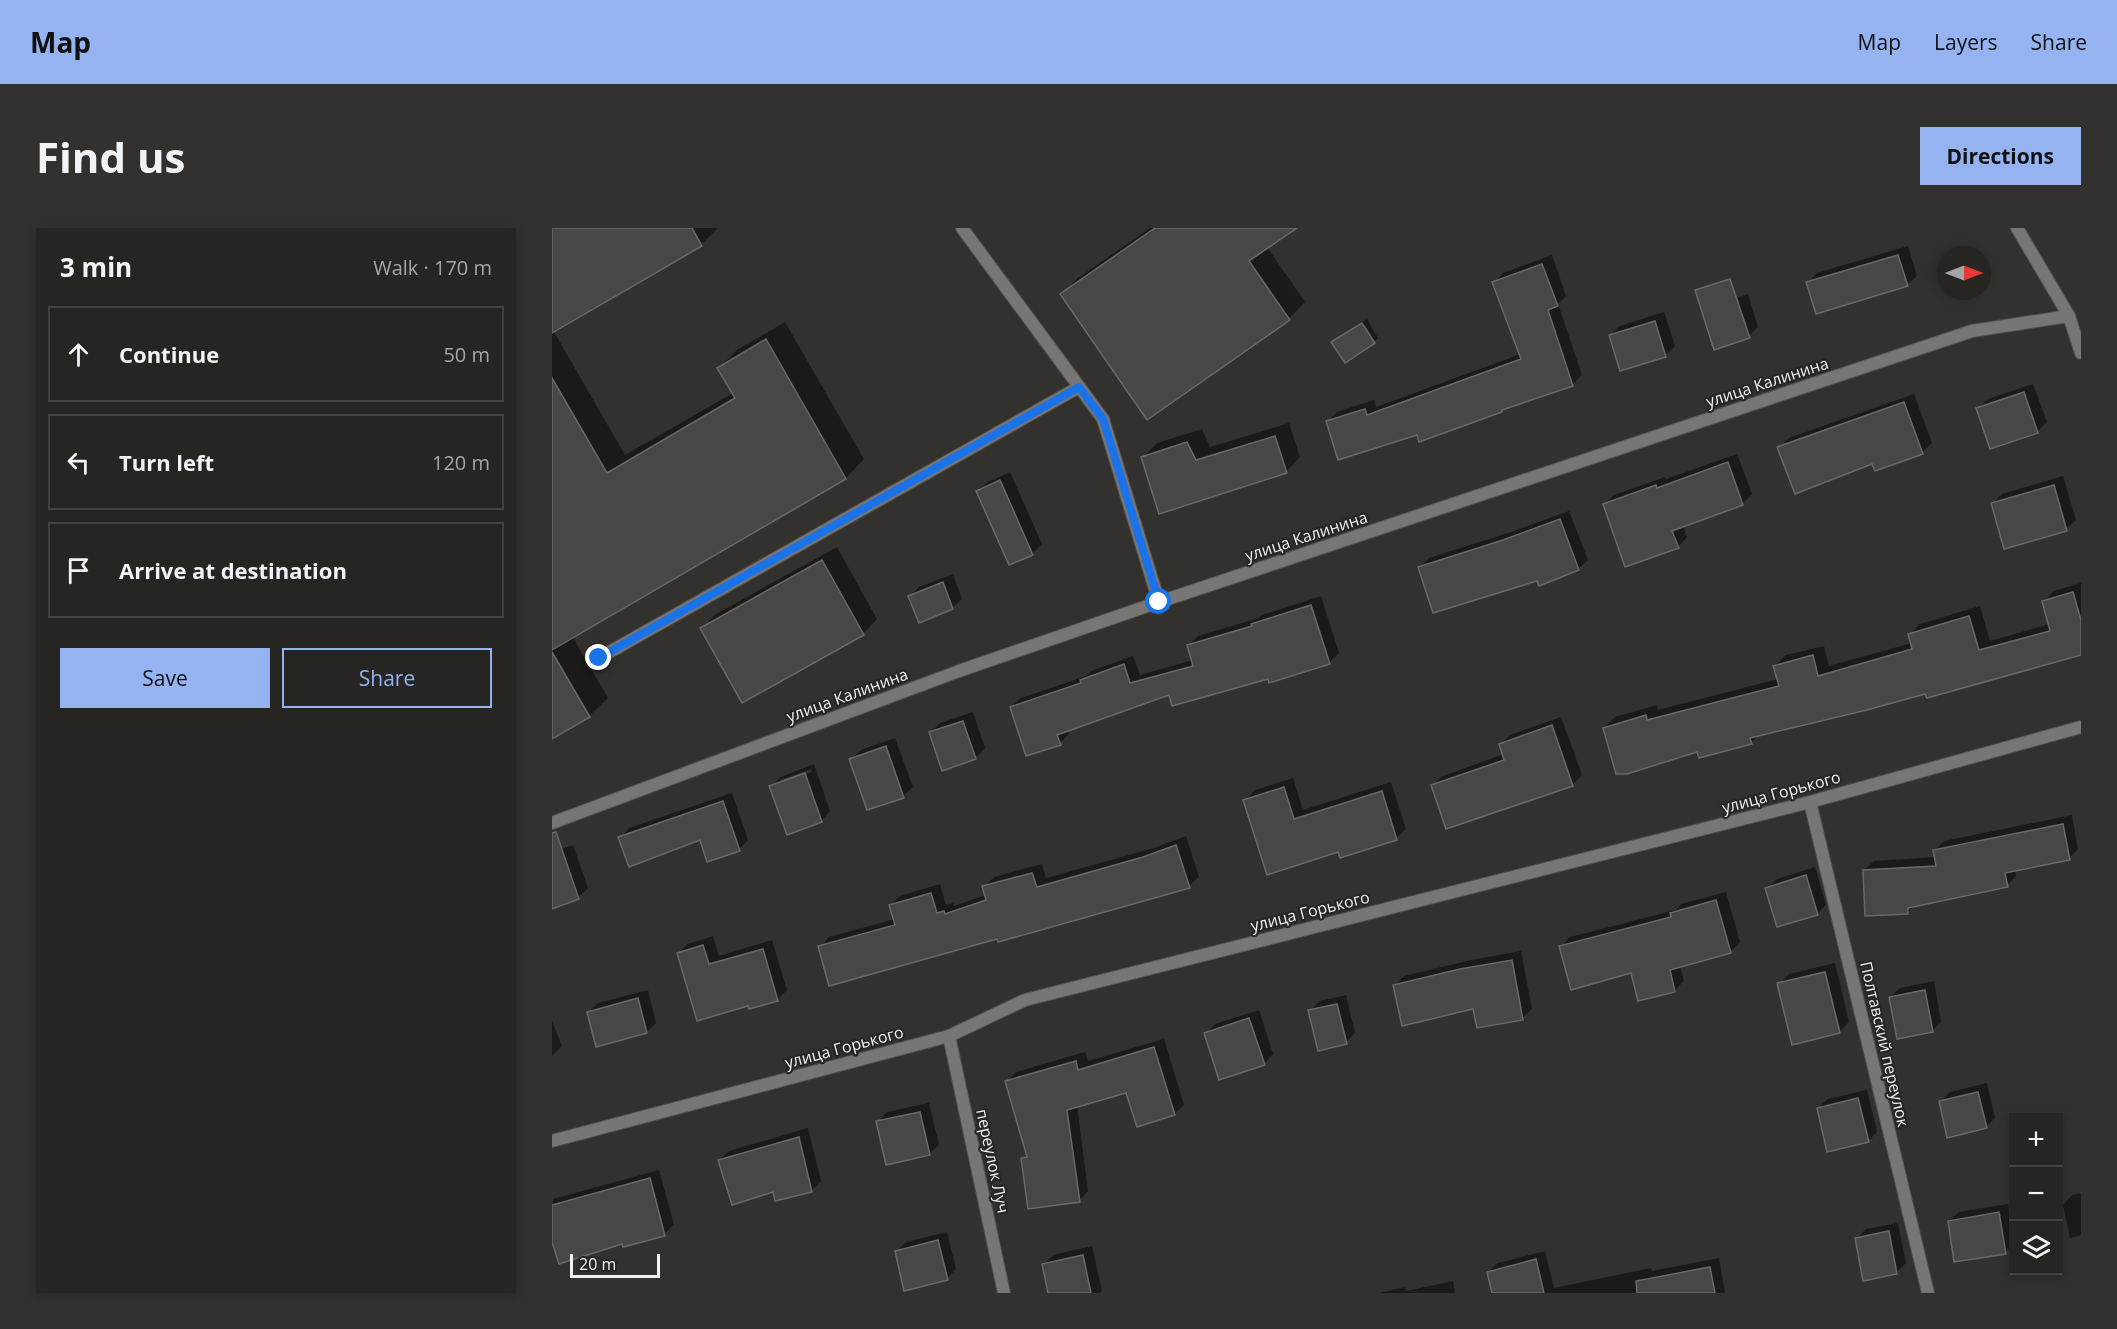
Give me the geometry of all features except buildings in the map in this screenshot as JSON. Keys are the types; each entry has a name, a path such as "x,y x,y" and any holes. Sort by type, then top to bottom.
{"street":[{"path":"962,228 1103,419 1159,602"},
{"path":"2017,228 2075,315 2081,353"},
{"name":"улица Калинина","path":"552,823 959,671 1159,602 1972,331 2075,315"},
{"path":"599,658 1079,387"},
{"name":"улица Горького","path":"552,1141 949,1036 1025,1000 1810,802 2081,727"},
{"name":"Полтавский переулок","path":"1810,802 1928,1293"},
{"name":"переулок Луч","path":"949,1036 1004,1293"}],"route":[{"path":"599,658 1079,387 1103,419 1159,602"}]}
